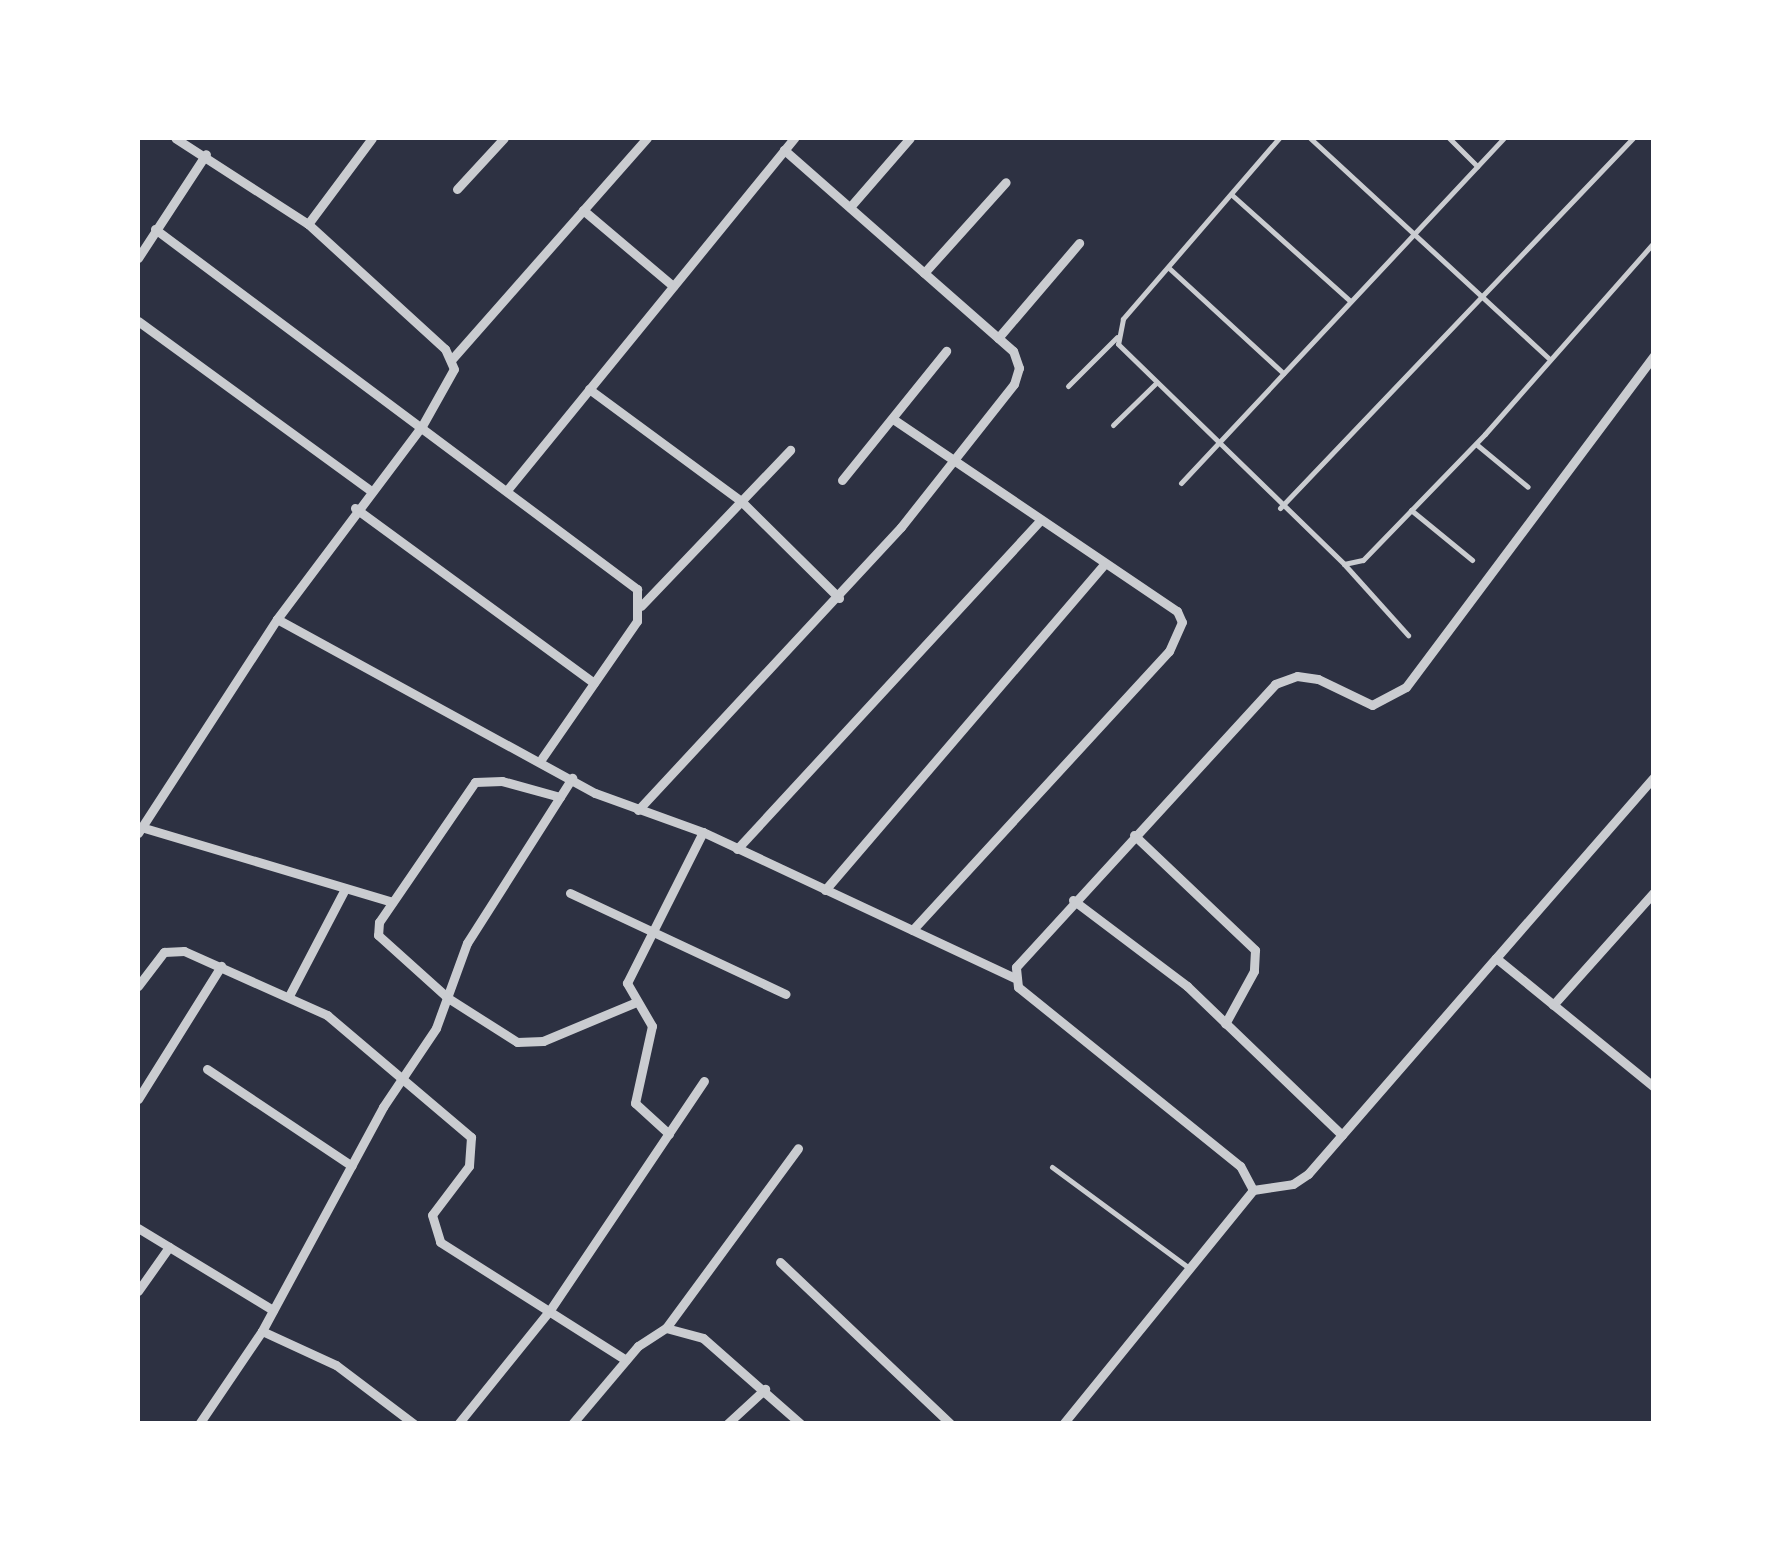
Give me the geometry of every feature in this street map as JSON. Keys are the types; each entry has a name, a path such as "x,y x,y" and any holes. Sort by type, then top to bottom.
{"street":[{"path":"174,138 206,154 308,224 452,359"},
{"path":"308,224 372,138"},
{"path":"457,188 504,138"},
{"path":"392,902 139,830 276,619 368,489 422,426 451,382 452,359 648,138"},
{"path":"508,489 794,138"},
{"path":"850,207 910,138"},
{"path":"638,810 839,598 953,462 1014,384 1019,368 998,338 784,150"},
{"path":"138,258 206,154"},
{"path":"924,273 1006,182"},
{"path":"583,210 673,286"},
{"path":"155,229 626,576 641,606"},
{"path":"998,338 1079,243"},
{"path":"138,321 368,489"},
{"path":"842,480 946,350"},
{"path":"1014,978 1028,948 1275,684 1297,676 1318,679 1372,706 1406,687 1654,356"},
{"path":"589,390 741,502 839,598"},
{"path":"893,419 1176,611 1180,636 912,930"},
{"path":"542,758 641,606 790,450"},
{"path":"355,508 594,683"},
{"path":"737,849 1041,520"},
{"path":"825,890 1105,563"},
{"path":"276,619 542,758 572,778 638,810 703,832 1014,978 1240,1166 1253,1190"},
{"path":"1063,1424 1253,1190 1308,1174 1654,777"},
{"path":"199,1424 262,1330 448,998 466,943 572,778"},
{"path":"560,796 502,781 475,782 392,902 378,935 448,998 506,1037 530,1044 634,1003"},
{"path":"669,1134 635,1103 652,1026 634,1003 627,983 703,832"},
{"path":"1134,834 1255,950 1254,971 1225,1024"},
{"path":"290,994 345,888"},
{"path":"1553,1005 1654,892"},
{"path":"570,893 786,994"},
{"path":"1072,900 1225,1024 1342,1135"},
{"path":"138,986 164,952 184,951 290,994 404,1077 471,1137 469,1166 432,1215 440,1242 626,1360"},
{"path":"1496,958 1654,1087"},
{"path":"138,1100 222,966"},
{"path":"207,1069 352,1166"},
{"path":"458,1424 550,1310 704,1081"},
{"path":"572,1424 626,1360 666,1328 798,1148"},
{"path":"138,1228 272,1310"},
{"path":"138,1291 168,1247"},
{"path":"780,1262 951,1424"},
{"path":"666,1328 704,1338 801,1424"},
{"path":"262,1330 336,1365 414,1424"},
{"path":"727,1424 764,1389"}],"lane":[{"path":"1068,386 1117,337 1124,320 1279,138"},
{"path":"1310,138 1548,358"},
{"path":"1449,138 1477,166"},
{"path":"1181,482 1504,138"},
{"path":"1280,508 1633,138"},
{"path":"1232,195 1350,301"},
{"path":"1344,564 1363,560 1476,444 1654,242"},
{"path":"1170,270 1283,373"},
{"path":"1117,337 1154,384 1280,508 1344,564 1408,635"},
{"path":"1113,425 1154,384"},
{"path":"1476,444 1528,487"},
{"path":"1411,510 1472,560"},
{"path":"1052,1167 1190,1268"}]}
